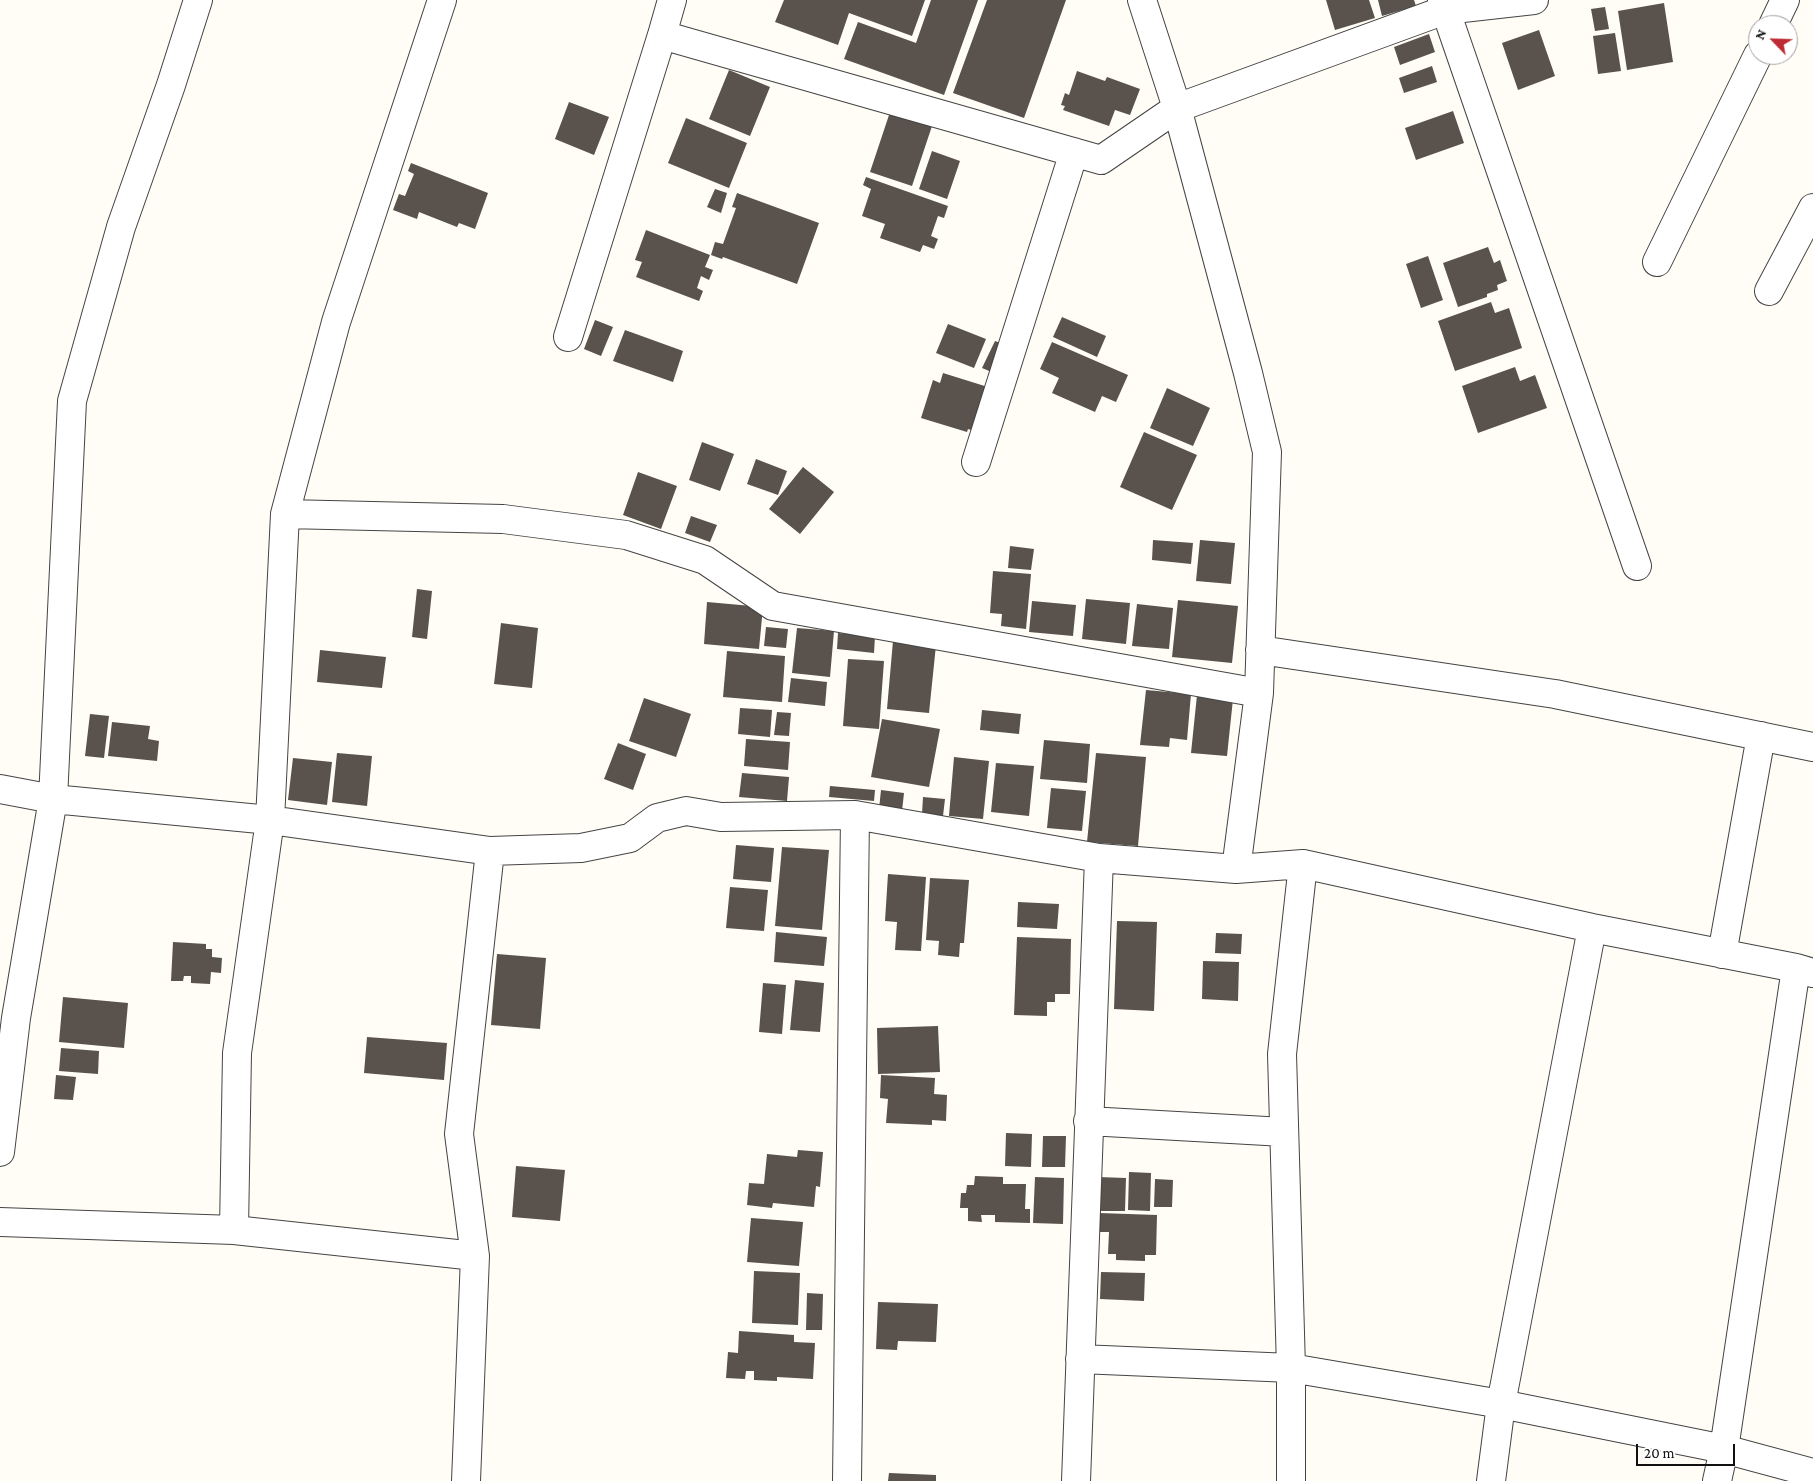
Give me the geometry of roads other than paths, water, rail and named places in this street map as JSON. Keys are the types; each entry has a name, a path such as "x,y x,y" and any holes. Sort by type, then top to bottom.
{"street":[{"path":"0,1152 16,1018 53,799 72,400 121,227 171,85 198,0"},
{"path":"234,1230 238,1053 270,820 285,514 336,322 442,0"},
{"path":"568,337 672,0"},
{"path":"1142,0 1177,108 1267,452 1259,693 1236,869"},
{"path":"662,36 1101,160 1177,108 1444,5 1534,0"},
{"path":"1778,15 1785,0"},
{"path":"1444,5 1637,566"},
{"path":"1657,262 1753,65"},
{"path":"976,462 1074,152"},
{"path":"1769,292 1813,208"},
{"path":"285,514 503,519 626,535 705,560 773,606 1259,693"},
{"path":"1260,650 1555,694 1813,747"},
{"path":"1722,954 1762,736"},
{"path":"0,789 53,799 270,820 490,851 581,848 630,838 657,818 686,811 721,817 855,815 1099,858 1236,869 1303,864 1592,928 1804,971 1724,1449 1717,1481"},
{"path":"847,1481 855,815"},
{"path":"466,1481 475,1256 459,1134 490,851"},
{"path":"1076,1481 1099,858"},
{"path":"1291,1481 1291,1368 1282,1054 1303,864"},
{"path":"1491,1481 1501,1404 1592,928"},
{"path":"1088,1121 1284,1132"},
{"path":"0,1222 234,1230 475,1256"},
{"path":"1080,1359 1291,1368 1501,1404 1724,1449 1813,1473"}]}
